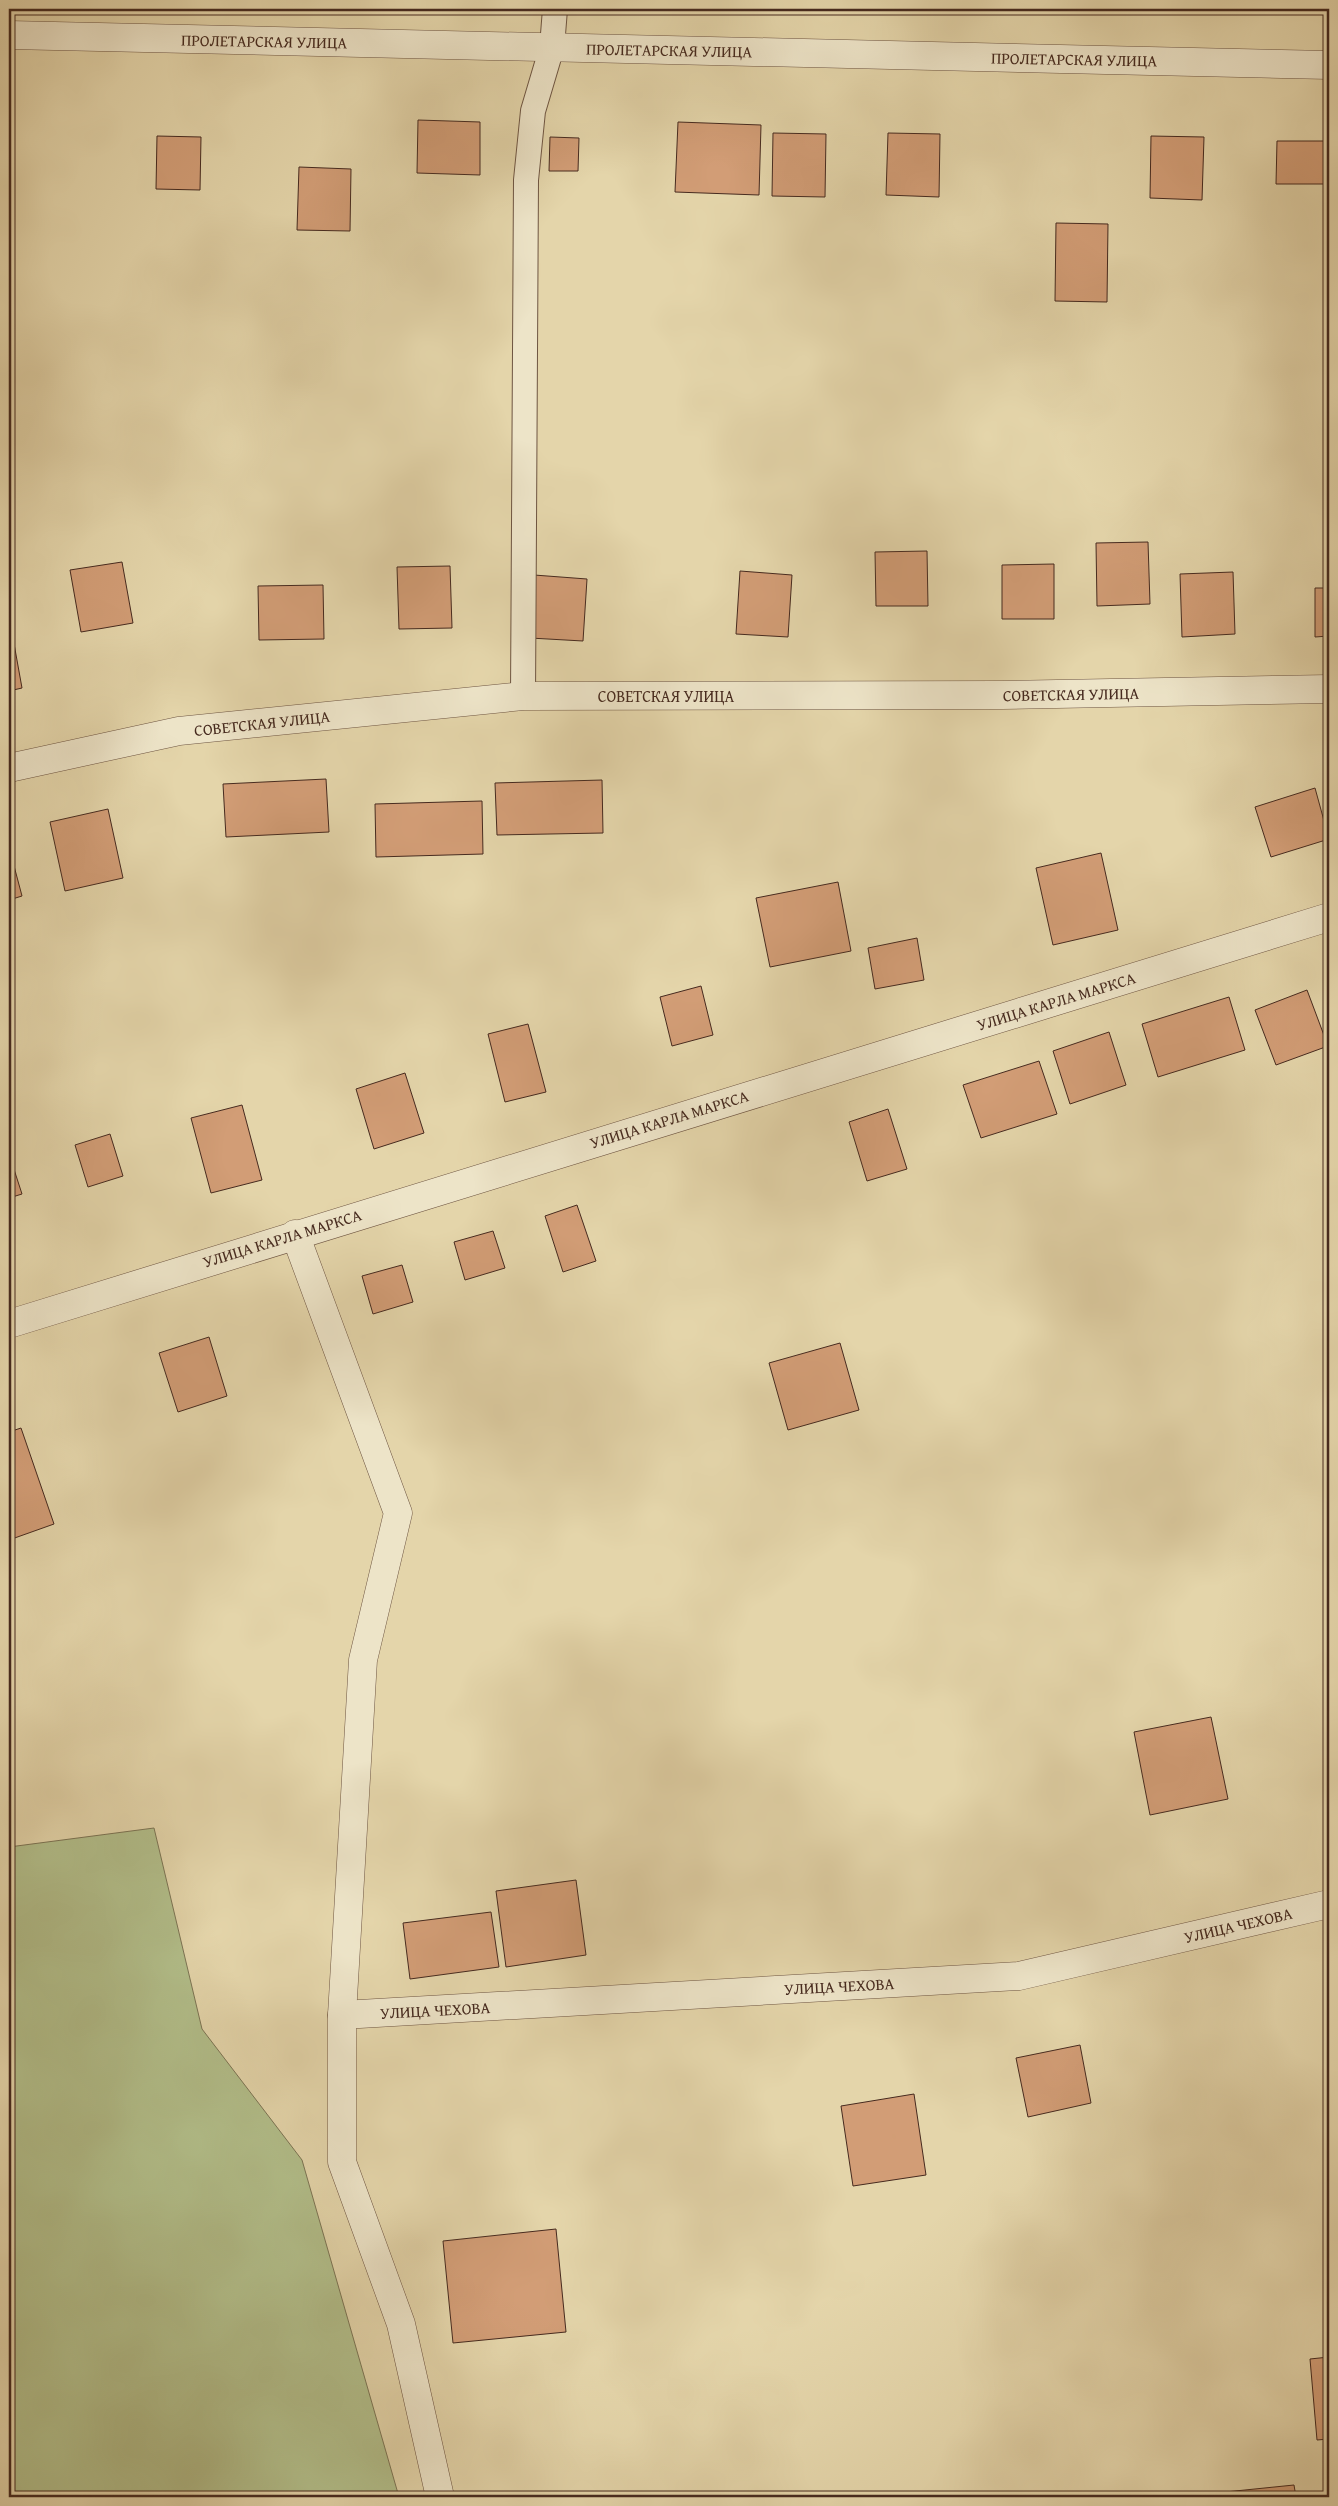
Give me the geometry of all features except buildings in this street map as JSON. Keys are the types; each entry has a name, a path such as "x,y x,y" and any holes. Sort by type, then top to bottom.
{"street":[{"name":"ПРОЛЕТАРСКАЯ УЛИЦА","path":"9,35 1329,65"},
{"name":"СОВЕТСКАЯ УЛИЦА","path":"9,768 179,731 523,696 992,695 1329,690"},
{"name":"УЛИЦА КАРЛА МАРКСА","path":"9,1324 295,1234 1329,917"},
{"path":"295,1234 398,1513 363,1660 342,2016 342,2162 401,2324 440,2497"},
{"name":"УЛИЦА ЧЕХОВА","path":"342,2016 1019,1976 1329,1904"}],"lane":[{"path":"523,696 526,180 533,111 552,47 555,9"}],"green space":[{"path":"154,1828 202,2029 302,2160 399,2497 9,2497 9,1847"}]}
